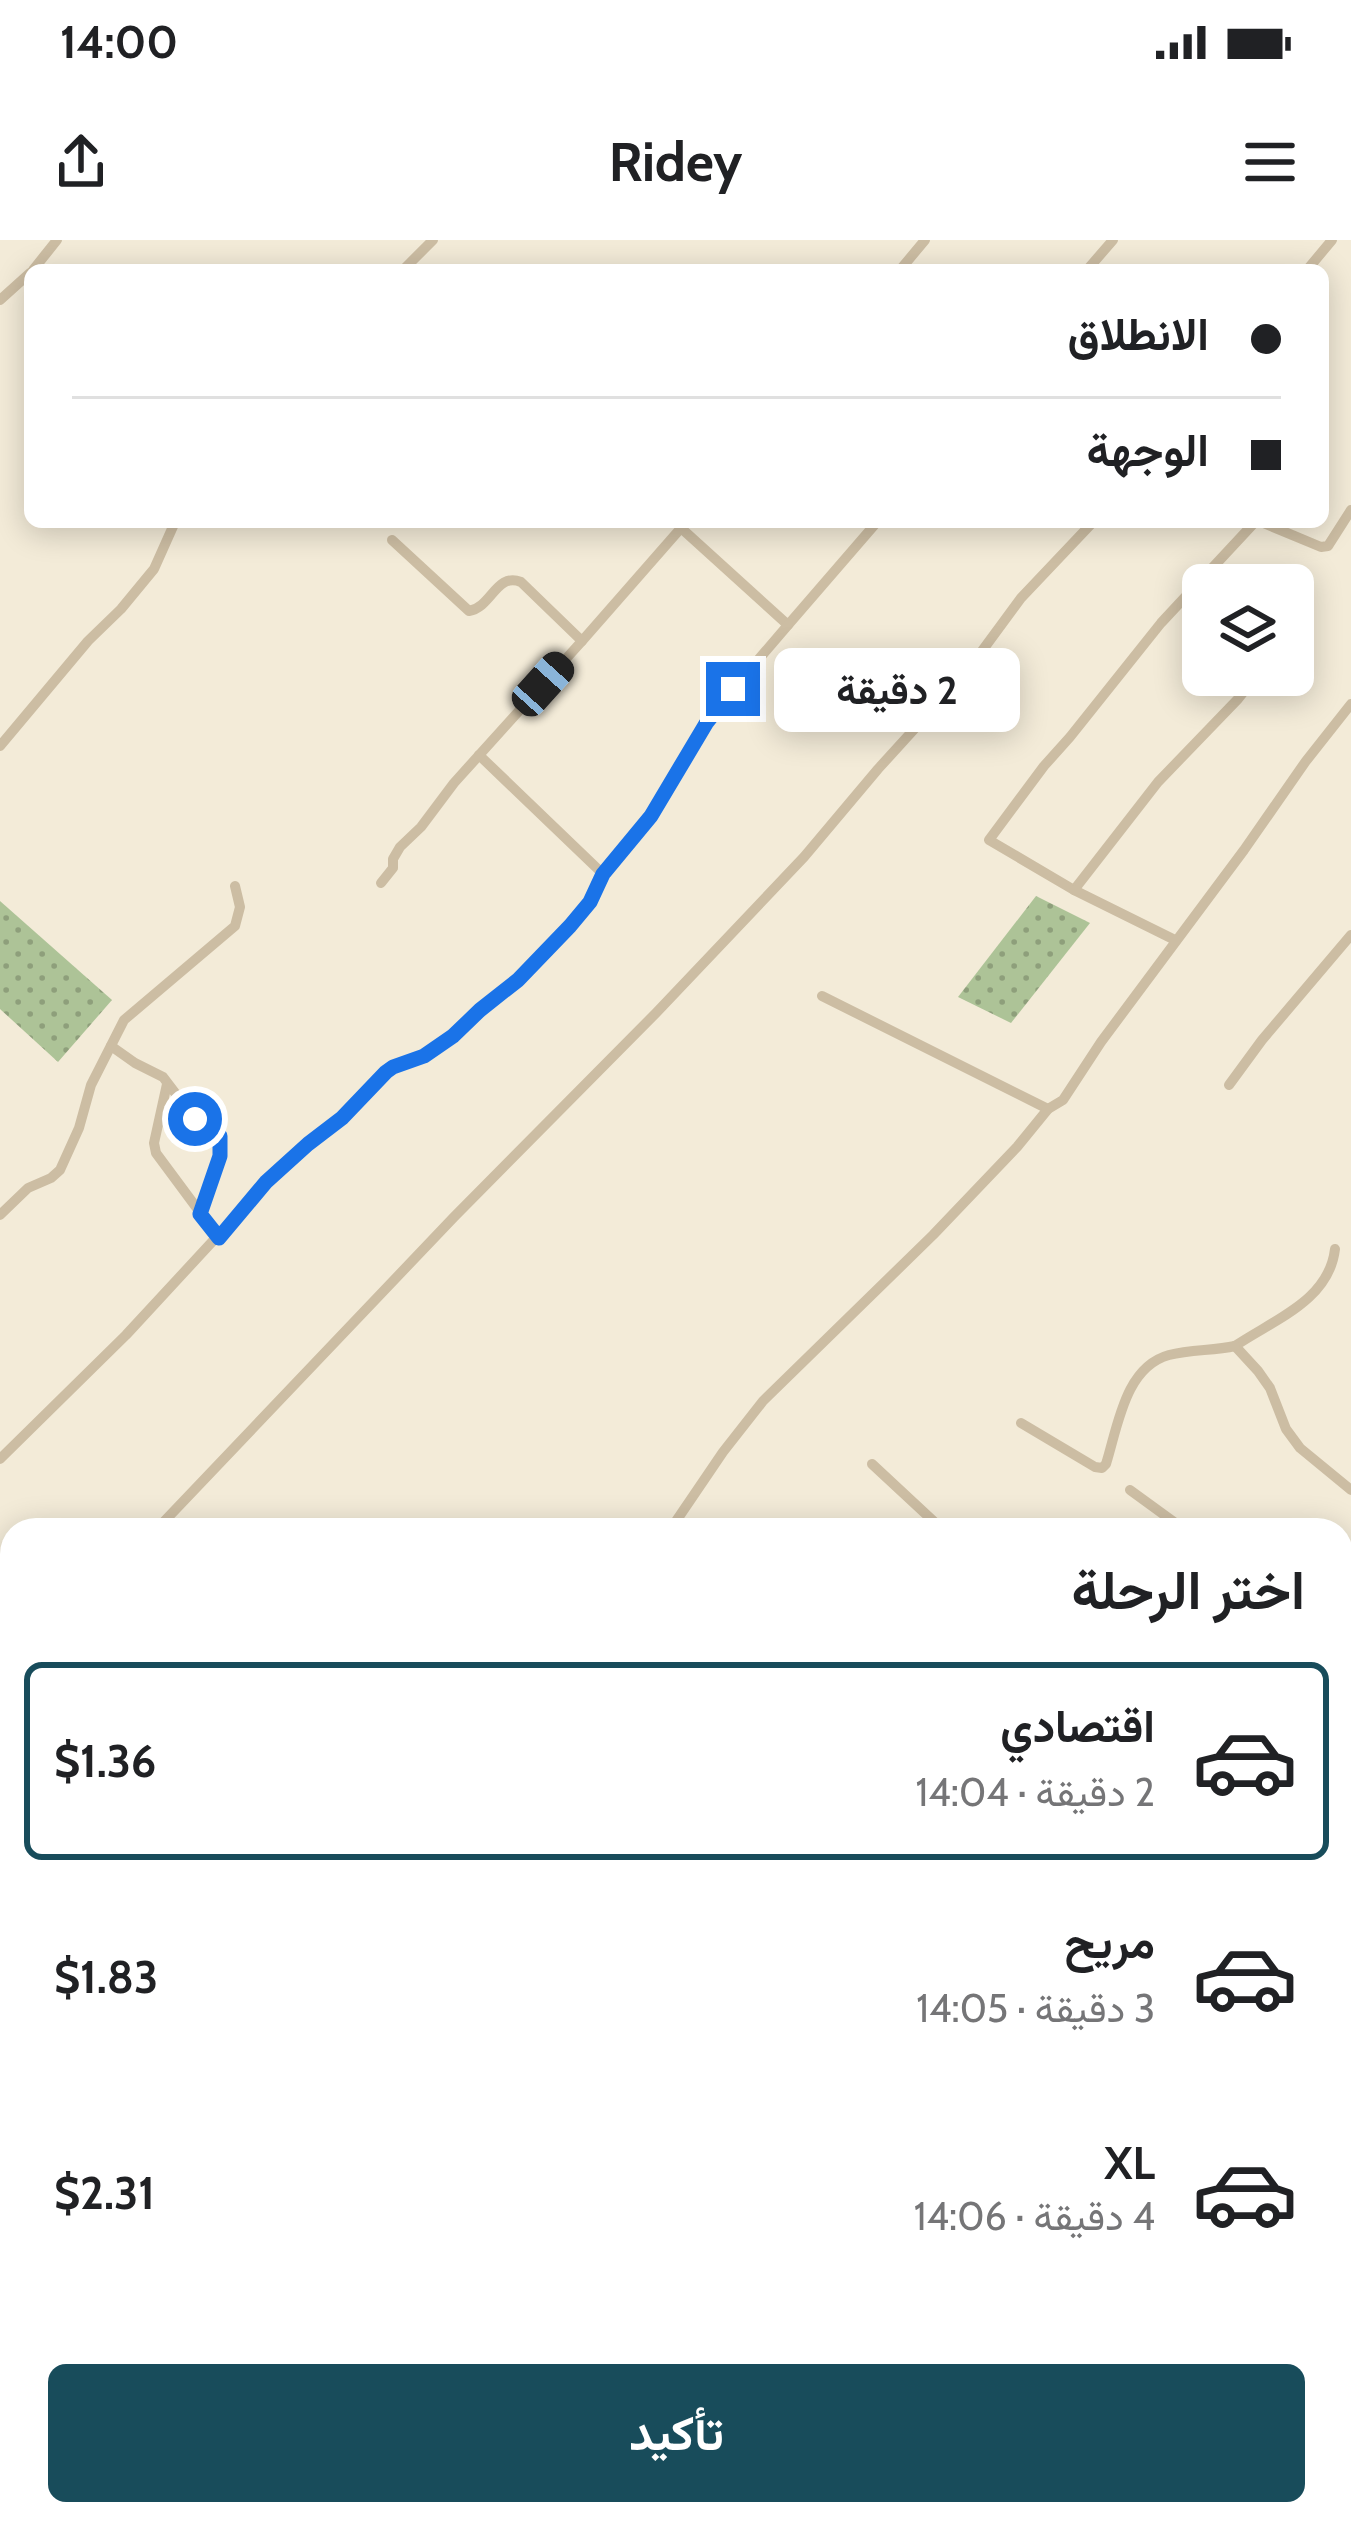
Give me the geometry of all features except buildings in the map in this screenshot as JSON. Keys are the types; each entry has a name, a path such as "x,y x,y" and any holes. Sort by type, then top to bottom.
{"street":[{"path":"38,264 57,240"},
{"path":"409,264 433,240"},
{"path":"905,264 925,240"},
{"path":"1092,264 1114,240"},
{"path":"1312,264 1332,240"},
{"path":"0,300 24,278"},
{"path":"1273,528 1328,546 1351,510"},
{"path":"0,746 154,569 173,528"},
{"path":"381,884 400,848 454,783 681,528"},
{"path":"687,528 788,625"},
{"path":"0,1459 126,1335 266,1182 342,1118 386,1072 440,1047 518,980 590,902 603,874 651,816 717,708 873,528"},
{"path":"167,1518 804,857 968,670 1022,598 1087,528"},
{"path":"1175,940 1074,890 989,840 1161,623 1252,528"},
{"path":"392,540 469,610 479,609 504,581 514,579 582,641"},
{"path":"1074,890 1158,782 1240,696"},
{"path":"678,1518 763,1401 933,1235 1048,1109 1063,1100 1351,704"},
{"path":"479,755 603,874"},
{"path":"0,1215 28,1188 60,1170 92,1084 130,1013 235,926 240,907 235,886"},
{"path":"1229,1085 1351,934"},
{"path":"822,996 1048,1109"},
{"path":"111,1046 163,1077 195,1119 220,1136 220,1156 200,1214"},
{"path":"167,1082 155,1154 219,1238"},
{"path":"1021,1424 1102,1468 1140,1372 1166,1356 1234,1346 1293,1310 1322,1286 1335,1250"},
{"path":"1234,1346 1270,1388 1286,1429 1300,1448 1351,1490"},
{"path":"872,1464 930,1518"},
{"path":"1130,1490 1168,1518"}],"green space":[{"path":"1036,896 1090,923 1011,1023 958,997"},
{"path":"0,901 112,1000 58,1062 0,1009"}],"route":[{"path":"195,1119 220,1136 220,1156 200,1214 219,1238 266,1182 342,1118 386,1072 440,1047 518,980 570,926 590,902 603,874 651,816 707,722 733,689"}]}
